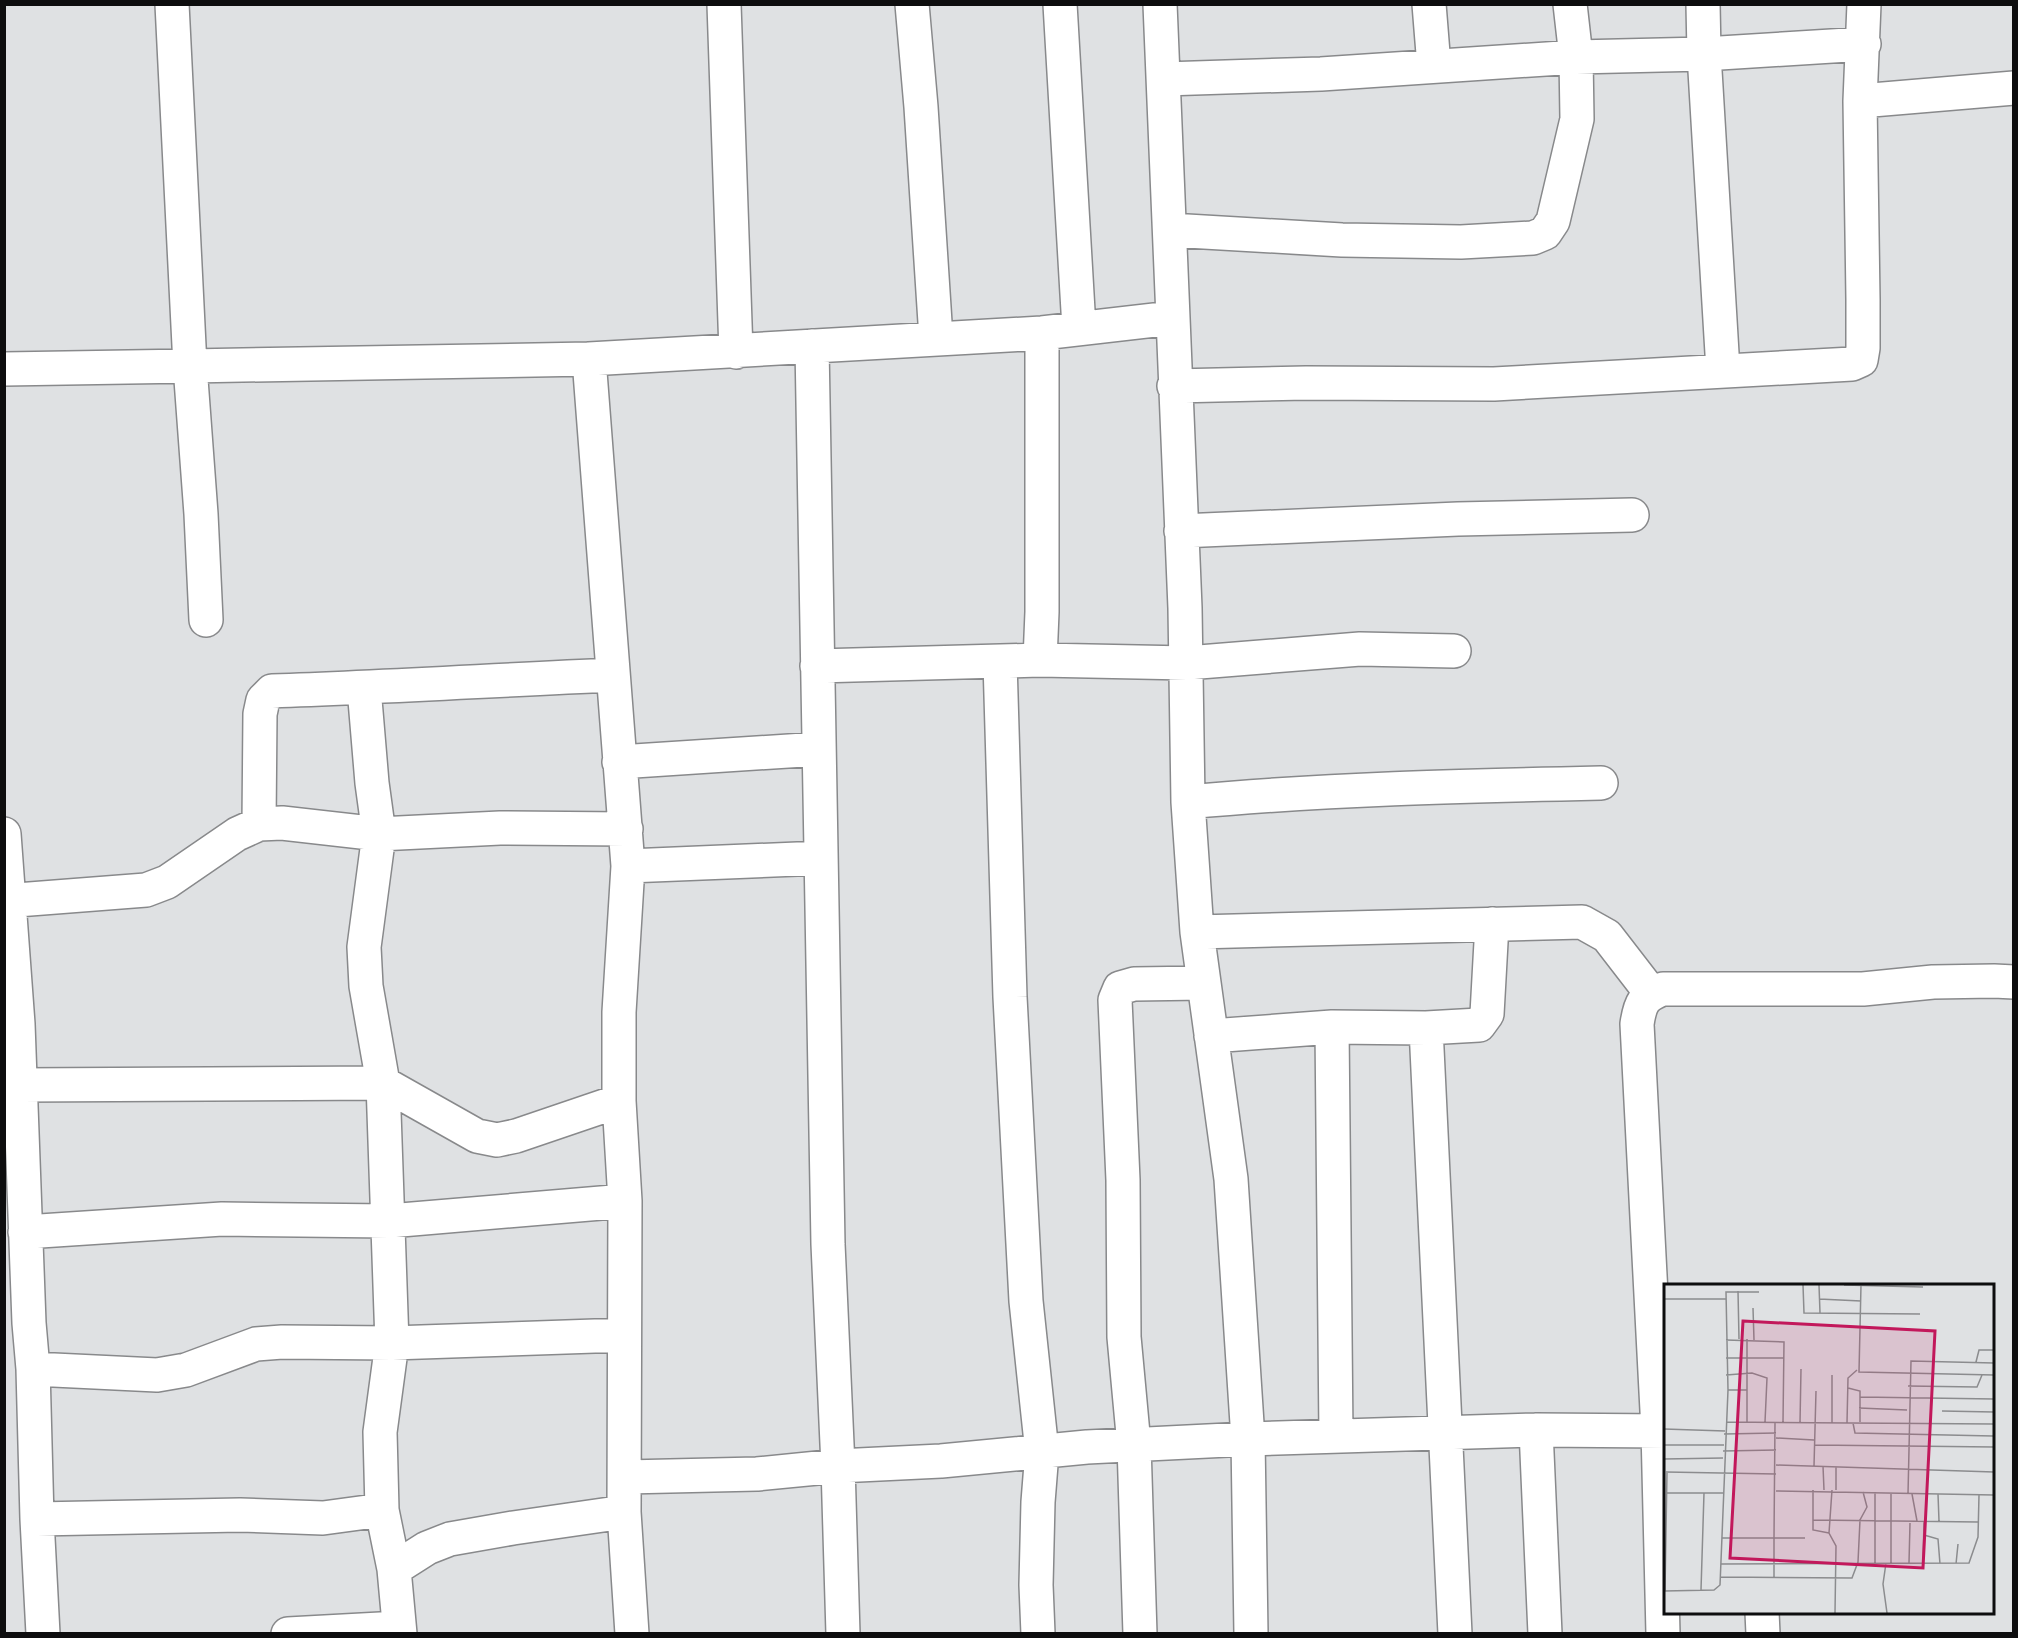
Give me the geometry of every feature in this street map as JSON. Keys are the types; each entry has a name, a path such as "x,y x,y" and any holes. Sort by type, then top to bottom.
{"street":[{"path":"172,4 190,366 206,620"},
{"path":"724,4 736,352"},
{"path":"912,4 936,338"},
{"path":"1060,4 1079,328"},
{"path":"1160,4 1186,663 1188,802 1197,932 1231,1179 1248,1439 1251,1634"},
{"path":"1429,4 1434,66"},
{"path":"1170,230 1342,240 1461,242 1533,238 1545,233 1553,221 1577,119 1576,57 1570,4"},
{"path":"1703,4 1723,370"},
{"path":"1174,386 1306,383 1494,384 1852,364 1861,360 1863,319 1860,101 1864,4"},
{"path":"1164,79 1321,74 1576,57 1704,54 1863,44"},
{"path":"1860,101 2013,88"},
{"path":"4,369 589,359 1042,333 1172,318"},
{"path":"1040,660 1042,333"},
{"path":"812,346 828,1244 843,1634"},
{"path":"589,359 628,866 619,1012 620,1101 625,1201 626,1478 624,1512 632,1634"},
{"path":"1181,531 1458,519 1632,515"},
{"path":"817,666 1040,660 1186,663 1360,649 1454,651"},
{"path":"1000,662 1010,1008 1026,1301 1042,1452 1036,1585 1038,1634"},
{"path":"259,824 260,714 263,700 272,690 364,688 444,682 612,675"},
{"path":"288,1634 400,1631 394,1569 382,1510 380,1432 392,1342 383,1083 366,987 364,947 379,834 364,688"},
{"path":"619,762 819,749"},
{"path":"1188,802 1274,794 1423,787 1601,783"},
{"path":"7,901 146,890 167,882 237,834 259,824 282,823 379,834 500,828 626,829"},
{"path":"4,834 13,1074 25,1232 17,1321 33,1368 43,1634"},
{"path":"628,866 821,858"},
{"path":"1197,932 1582,922 1607,936 1651,993"},
{"path":"1211,1036 1332,1027 1426,1028 1479,1025 1487,1014 1492,924"},
{"path":"1663,1634 1662,1431 1637,1024 1640,1005 1651,993 1664,989 1863,989 1933,982 2013,982"},
{"path":"1140,1634 1134,1445 1124,1337 1123,1180 1114,1000 1120,988 1134,984 1204,983"},
{"path":"1332,1027 1336,1436"},
{"path":"1426,1028 1455,1634"},
{"path":"13,1074 383,1083 477,1136 497,1140 516,1136 620,1101"},
{"path":"25,1232 222,1219 389,1221 625,1201"},
{"path":"33,1368 157,1375 186,1370 256,1344 624,1335"},
{"path":"626,1478 757,1474 838,1466 1248,1439 1536,1430 1662,1431"},
{"path":"1536,1430 1545,1634"},
{"path":"37,1519 240,1515 323,1518 382,1510"},
{"path":"394,1569 427,1548 450,1539 624,1512"},
{"path":"1762,1614 1763,1634"}]}
